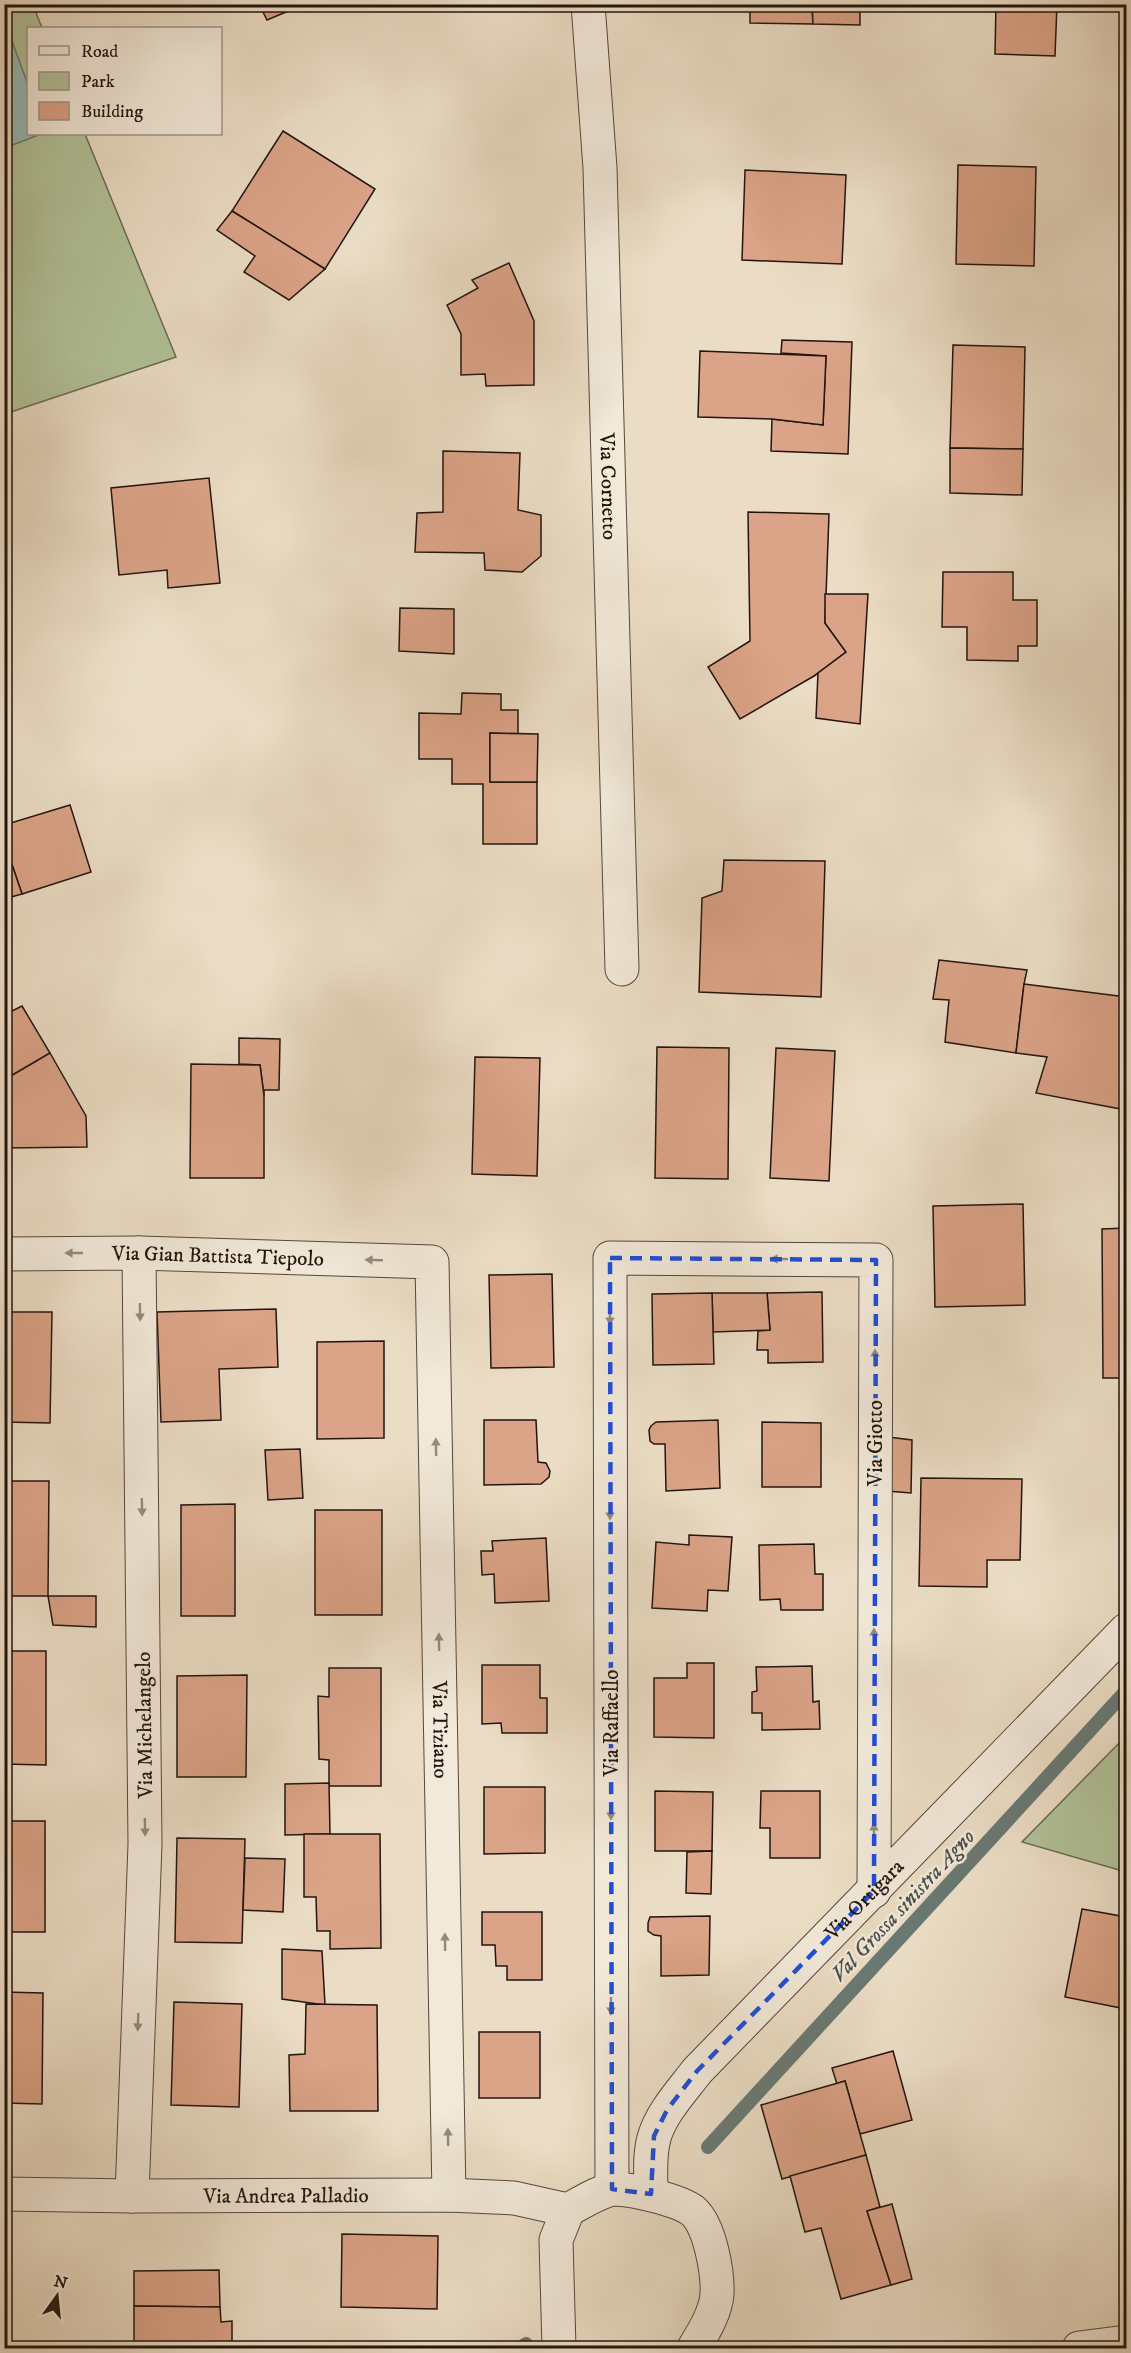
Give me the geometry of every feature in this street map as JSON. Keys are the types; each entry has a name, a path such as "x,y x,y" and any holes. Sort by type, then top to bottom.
{"street":[{"name":"Via Cornetto","path":"588,4 600,180 622,969"},
{"name":"Via Gian Battista Tiepolo","path":"4,1254 139,1253 432,1262"},
{"name":"Via Michelangelo","path":"132,2196 145,1844 139,1253"},
{"name":"Via Giotto","path":"610,1258 876,1260 874,1891"},
{"name":"Via Raffaello","path":"610,1258 612,2189"},
{"name":"Via Tiziano","path":"432,1262 449,2195"},
{"name":"Via Ortigara","path":"651,2194 651,2155 654,2136 667,2110 697,2071 1126,1630"},
{"path":"559,2349 556,2240 568,2210 612,2189 651,2194 693,2212 708,2235 715,2264 717,2295 707,2326 694,2349"},
{"name":"Via Andrea Palladio","path":"4,2194 449,2195 514,2198 568,2210"},
{"path":"1079,2349 1126,2342"}],"highlighted area":[{"path":"610,1258 876,1260 874,1891 697,2071 667,2110 654,2136 651,2194 612,2189"}],"green space":[{"path":"4,5 33,5 42,27 27,27 27,135 85,135 176,357 5,414"},
{"path":"1126,1736 1126,1872 1022,1842"}],"water":[{"path":"9,33 27,82 27,135 38,135 5,148 4,35"}],"building":[{"path":"259,4 305,4 267,20"},
{"path":"729,4 812,4 813,24 750,23 750,6"},
{"path":"812,4 860,4 860,25 813,24"},
{"path":"996,4 1057,4 1055,56 995,54"},
{"path":"283,131 375,189 325,269 232,211"},
{"path":"958,165 1036,167 1034,266 956,264"},
{"path":"745,170 846,175 842,264 742,260"},
{"path":"232,211 325,269 289,300 244,272 255,256 217,230"},
{"path":"509,263 534,321 534,385 486,386 485,374 461,375 461,334 447,305 478,288 472,280"},
{"path":"782,340 852,342 848,454 771,451 772,419 823,425 826,356 781,353"},
{"path":"953,345 1025,347 1023,449 950,448"},
{"path":"700,351 826,356 823,425 772,419 698,417"},
{"path":"950,448 1023,449 1022,495 950,493"},
{"path":"443,451 520,453 518,510 541,515 541,556 522,572 485,570 484,553 415,552 417,513 443,512"},
{"path":"209,478 220,583 168,588 167,570 119,575 111,488"},
{"path":"748,512 829,514 825,623 846,652 814,676 740,719 708,667 750,641"},
{"path":"943,572 1013,572 1013,600 1037,600 1037,646 1018,646 1018,661 967,660 967,627 942,627"},
{"path":"825,594 868,594 860,724 816,718 818,673 846,652 825,623"},
{"path":"400,608 454,609 454,654 399,651"},
{"path":"462,693 501,694 501,710 518,710 518,734 490,733 490,782 537,782 537,844 483,844 483,784 452,784 452,759 419,759 419,713 461,714"},
{"path":"490,733 538,734 537,782 490,782"},
{"path":"70,805 91,872 22,894 4,841 4,825"},
{"path":"4,841 22,894 4,899"},
{"path":"724,860 825,861 821,997 699,992 702,898 722,891"},
{"path":"939,960 1027,970 1016,1053 945,1042 949,1000 933,999"},
{"path":"1024,984 1126,997 1126,1110 1036,1093 1047,1057 1016,1053"},
{"path":"22,1006 50,1053 4,1080 4,1015"},
{"path":"239,1038 280,1039 279,1090 264,1090 264,1096 260,1065 239,1064"},
{"path":"657,1047 729,1048 728,1179 655,1178"},
{"path":"776,1048 835,1051 829,1181 770,1178"},
{"path":"50,1053 86,1116 87,1147 4,1148 4,1080"},
{"path":"475,1057 540,1058 537,1176 472,1174"},
{"path":"191,1064 260,1065 264,1096 264,1178 190,1178"},
{"path":"1023,1204 1025,1305 935,1307 933,1206"},
{"path":"1126,1228 1126,1378 1103,1378 1102,1229"},
{"path":"552,1274 554,1367 491,1368 489,1275"},
{"path":"822,1292 823,1362 768,1363 768,1350 757,1350 758,1331 770,1330 767,1293"},
{"path":"712,1293 767,1293 770,1330 713,1332"},
{"path":"712,1293 714,1364 653,1365 652,1294"},
{"path":"276,1309 278,1367 219,1369 221,1420 161,1422 157,1312"},
{"path":"4,1312 52,1312 50,1423 4,1422"},
{"path":"384,1341 384,1438 317,1439 317,1342"},
{"path":"484,1420 536,1420 538,1462 546,1463 550,1471 549,1477 541,1484 484,1485"},
{"path":"718,1420 720,1488 666,1491 665,1444 654,1444 650,1441 651,1426 656,1422"},
{"path":"762,1422 821,1423 821,1487 762,1487"},
{"path":"888,1437 912,1440 911,1493 887,1491"},
{"path":"300,1449 303,1498 268,1500 265,1450"},
{"path":"921,1478 1022,1479 1020,1560 987,1560 987,1587 919,1586"},
{"path":"4,1481 49,1481 48,1596 4,1596"},
{"path":"235,1504 235,1616 181,1616 181,1505"},
{"path":"315,1510 382,1510 382,1615 315,1615"},
{"path":"689,1535 732,1537 728,1591 708,1590 707,1611 652,1608 656,1542 689,1545"},
{"path":"546,1538 549,1601 495,1603 494,1574 482,1575 481,1551 493,1551 492,1541"},
{"path":"814,1544 815,1574 823,1574 823,1610 781,1610 780,1599 760,1600 759,1545"},
{"path":"48,1596 96,1596 96,1627 53,1625"},
{"path":"4,1651 46,1651 46,1765 4,1764"},
{"path":"687,1663 714,1663 714,1738 654,1737 654,1678 687,1678"},
{"path":"482,1665 540,1665 540,1698 547,1698 547,1733 502,1733 501,1723 482,1724"},
{"path":"812,1666 813,1702 819,1701 820,1729 762,1730 762,1713 752,1713 752,1692 757,1691 756,1667"},
{"path":"329,1668 381,1668 381,1786 329,1786 329,1760 319,1759 318,1696 329,1697"},
{"path":"247,1675 246,1777 177,1777 177,1676"},
{"path":"329,1783 330,1834 285,1835 285,1784"},
{"path":"484,1787 545,1787 545,1853 484,1854"},
{"path":"655,1791 713,1792 712,1851 655,1851"},
{"path":"761,1791 820,1791 820,1858 770,1858 770,1828 760,1828"},
{"path":"4,1821 45,1821 45,1932 4,1932"},
{"path":"304,1834 380,1834 381,1948 330,1949 330,1931 317,1931 316,1897 304,1897"},
{"path":"177,1838 245,1839 242,1943 175,1942"},
{"path":"712,1851 711,1894 686,1893 687,1852"},
{"path":"245,1858 285,1859 283,1912 243,1910"},
{"path":"1082,1909 1126,1917 1126,2009 1065,1997"},
{"path":"482,1912 542,1912 542,1980 507,1980 507,1966 496,1966 495,1945 482,1945"},
{"path":"710,1916 709,1975 661,1976 661,1936 648,1931 650,1917"},
{"path":"282,1949 322,1951 325,2005 282,1999"},
{"path":"4,1992 43,1993 42,2104 4,2103"},
{"path":"174,2002 242,2004 239,2107 171,2105"},
{"path":"306,2004 377,2005 378,2111 290,2111 289,2055 305,2054"},
{"path":"479,2032 540,2032 540,2098 479,2098"},
{"path":"893,2051 912,2120 860,2134 845,2081 837,2084 832,2068"},
{"path":"845,2081 866,2155 782,2179 761,2105"},
{"path":"866,2155 880,2207 867,2211 891,2285 841,2299 821,2228 805,2232 790,2176"},
{"path":"892,2204 912,2279 891,2285 867,2211"},
{"path":"342,2234 438,2236 437,2309 341,2307"},
{"path":"219,2270 220,2307 134,2306 134,2271"},
{"path":"134,2306 220,2307 221,2322 232,2321 232,2348 134,2348"}],"waterway":[{"name":"Val Grossa sinistra Agno","path":"708,2147 1126,1691"},
{"name":"Val Grossa sinistra Agno","path":"521,2348 526,2344"}]}
